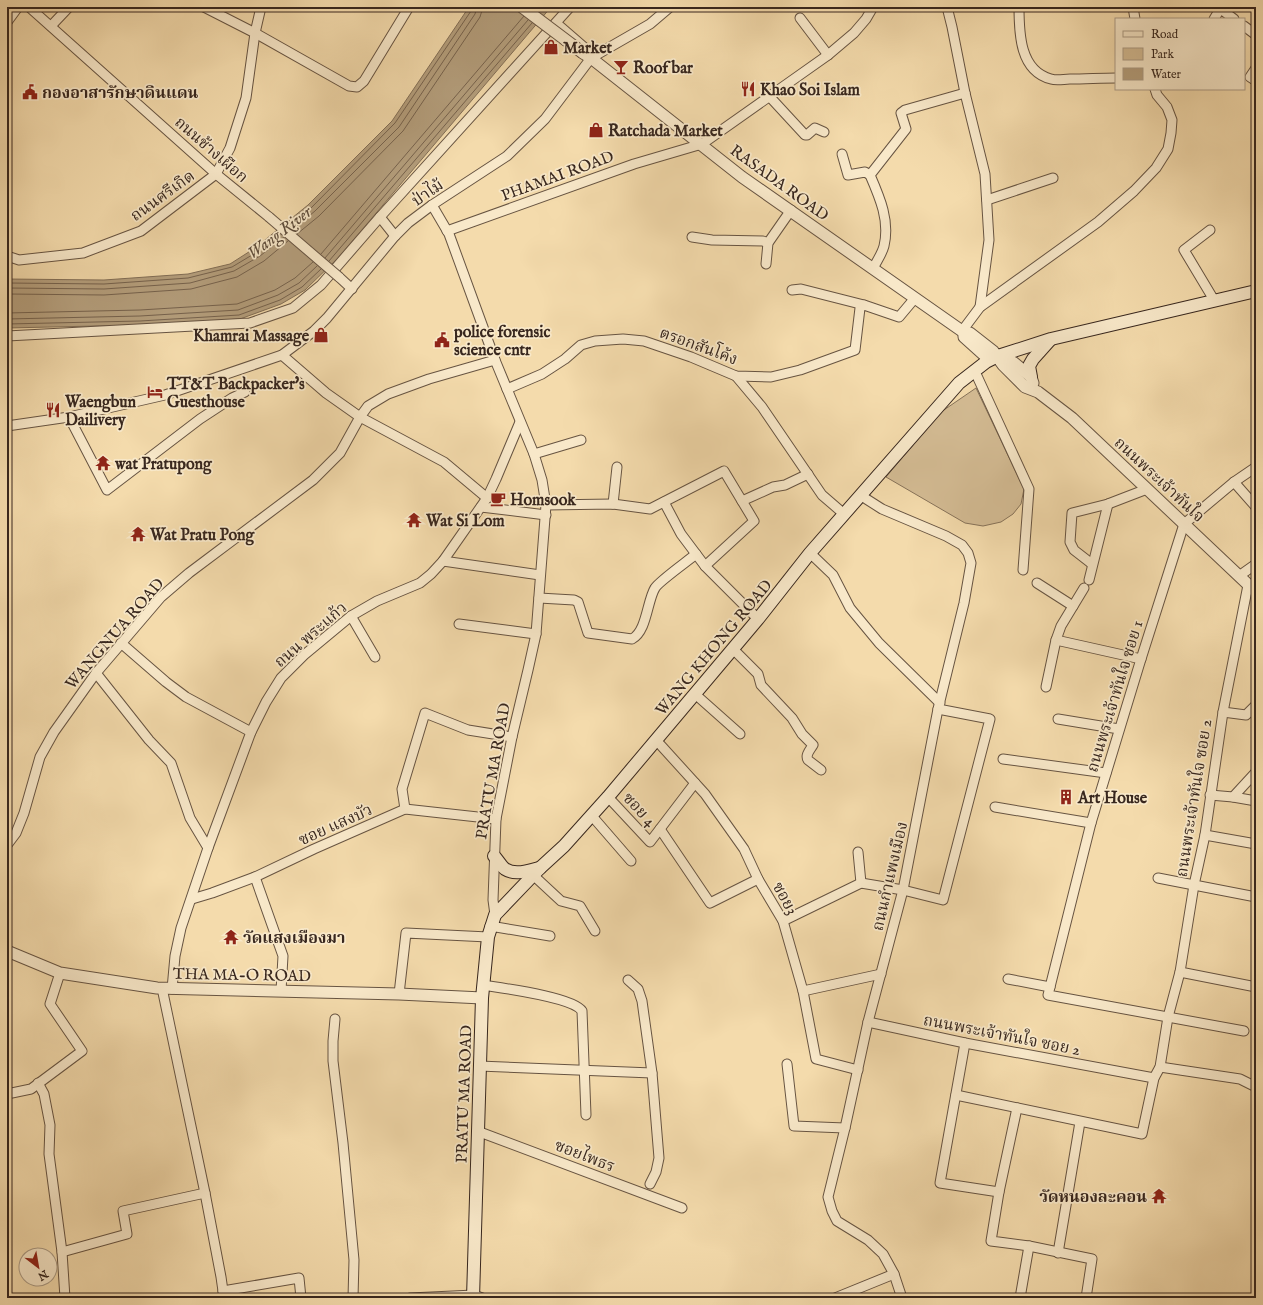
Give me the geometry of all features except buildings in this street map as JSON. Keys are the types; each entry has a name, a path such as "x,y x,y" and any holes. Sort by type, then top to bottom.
{"main road":[{"path":"998,356 1051,339 1256,291"},
{"path":"1031,377 1029,366 1033,359 1051,339"},
{"name":"WANG KHONG ROAD","path":"949,393 961,388 990,368 998,356"},
{"name":"WANG KHONG ROAD","path":"495,915 592,816 758,619 810,553 949,393 959,383 986,362 998,356"},
{"path":"494,856 504,868 512,872 537,871"},
{"name":"PRATU MA ROAD","path":"476,1297 477,1131 482,998 489,932 495,915"}],"street":[{"path":"7,22 18,7"},
{"name":"ถนนช้างเผือก","path":"29,7 216,174 269,217 352,289"},
{"path":"51,26 69,7"},
{"path":"204,7 255,33 349,86 357,87 364,81 408,7"},
{"path":"216,174 230,148 246,98 255,33 261,7"},
{"name":"RASADA ROAD","path":"522,7 702,144 742,177 962,331 970,333 998,356"},
{"path":"7,336 250,323 294,308 321,285 380,217 570,7"},
{"path":"556,23 586,49 587,56 650,24 670,7"},
{"name":"PHAMAI ROAD","path":"447,231 634,164 702,144 828,55 854,33 866,19 873,7"},
{"path":"947,7 965,93 985,174 988,200 989,240 980,306"},
{"path":"1019,7 1022,47 1029,64 1038,73 1053,80 1115,78"},
{"path":"1133,7 1135,18"},
{"path":"1214,18 1219,8 1233,18"},
{"path":"800,18 828,55"},
{"path":"1245,27 1256,35"},
{"name":"ป่าไม้","path":"7,426 69,417 165,395 282,355 314,331 352,289 395,236 408,224 432,205 507,156 545,118 587,56"},
{"path":"1256,68 1250,77 1256,81"},
{"path":"962,331 980,306 1098,222 1134,191 1156,168 1168,149 1172,120 1167,107 1157,95 1155,90"},
{"path":"870,175 906,129 901,113 905,110 965,93"},
{"path":"769,96 805,135 815,128 824,132"},
{"path":"842,154 848,175 865,172 870,175 881,200 886,225 884,247 872,269"},
{"name":"ถนนศรีเกิด","path":"7,256 19,260 83,253 141,231 216,174"},
{"path":"988,200 1053,178"},
{"name":"PRATU MA ROAD","path":"432,205 447,231 495,360 534,454 542,480 546,510 536,634 512,737 496,819 493,900 495,915"},
{"path":"766,264 768,243 791,210"},
{"path":"380,217 395,236"},
{"path":"1210,230 1184,250 1214,300"},
{"path":"692,237 712,240 763,241 768,243"},
{"path":"792,290 801,289 864,305 899,317 914,298"},
{"name":"ตรอกสันโค้ง","path":"507,389 542,374 565,359 581,345 595,341 623,339 644,341 691,357 736,376 771,377 800,370 855,350 860,308 864,305"},
{"path":"282,355 326,393 360,418 444,462 487,498"},
{"name":"ถนนพระเจ้าทันใจ","path":"998,356 1013,362 1031,377 1038,392"},
{"name":"ถนนพระเจ้าทันใจ","path":"998,356 1004,366 1025,387 1038,392 1072,418 1252,588"},
{"name":"WANGNUA ROAD","path":"7,845 16,833 24,813 40,757 54,732 96,673 161,597 189,573 313,480 340,453 368,406 388,394 429,379 495,360"},
{"path":"736,376 762,407 822,495 844,514"},
{"path":"977,376 1029,489 1023,570"},
{"path":"69,417 107,490 200,418 232,398 245,392"},
{"name":"ถนน พระแก้ว","path":"223,1294 167,989 176,956 181,928 208,848 251,732 266,702 281,678 304,655 351,616 377,601 420,584 443,562 487,498 520,422"},
{"path":"534,454 581,440"},
{"path":"613,504 616,467"},
{"path":"1184,524 1234,482 1256,467"},
{"path":"481,507 546,510 613,504 650,509 724,470 754,521 705,566"},
{"path":"742,501 773,487 785,485 808,474"},
{"path":"1234,482 1256,507"},
{"path":"1092,564 1074,550 1070,542 1072,513 1108,504 1147,489"},
{"name":"ถนนกำแพงเมือง","path":"860,495 882,509 946,536 962,545 968,553 971,563 964,603 939,706 903,890 868,1022 828,1197 837,1221 868,1240 883,1254 894,1274 902,1298"},
{"path":"664,502 681,534 705,566 758,619"},
{"path":"1046,687 1056,640 1061,626 1086,584 1108,504"},
{"name":"ถนนพระเจ้าทันใจ ซอย 1","path":"1049,991 1091,823 1184,524"},
{"path":"783,921 861,883 903,890 943,900 990,719 939,706 879,643 850,608 832,575 810,553"},
{"path":"539,598 574,600 578,602 588,633 632,639 636,637 646,616 655,588 696,554"},
{"path":"443,562 540,575"},
{"path":"1239,576 1256,564"},
{"path":"1037,583 1073,606"},
{"name":"ถนนพระเจ้าทันใจ ซอย 2","path":"868,1022 964,1043 1154,1078 1160,1067 1168,1017 1180,972 1194,885 1205,835 1223,712 1252,588"},
{"path":"351,616 375,657"},
{"path":"459,624 536,634"},
{"path":"1056,640 1141,659"},
{"path":"122,643 166,682 186,697 251,732"},
{"path":"733,649 758,674 761,685 792,718 802,734 812,743 813,745 807,758 821,770"},
{"path":"96,673 149,740 170,763 190,818 208,848"},
{"path":"695,694 740,734"},
{"path":"1223,712 1246,715 1256,706"},
{"path":"496,819 404,809 402,789 425,713 468,730 512,737"},
{"path":"1058,719 1119,729"},
{"name":"ซอย3","path":"656,740 705,794 744,849 758,879 783,921 803,991 816,1059 858,1070"},
{"path":"1003,759 1106,773"},
{"path":"1233,797 1256,772"},
{"path":"695,783 660,829 710,903 758,879"},
{"path":"1210,795 1256,801"},
{"name":"ซอย 4","path":"608,797 650,842 660,829"},
{"path":"995,807 1091,823"},
{"name":"ซอย แสงบัว","path":"192,899 255,877 404,809"},
{"path":"592,816 631,861"},
{"path":"1205,835 1256,844"},
{"path":"858,852 861,883"},
{"path":"537,871 561,901 580,906 595,931"},
{"path":"255,877 282,956 281,991"},
{"path":"1158,878 1256,898"},
{"path":"399,994 406,933 489,932 550,936"},
{"name":"THA MA-O ROAD","path":"7,951 60,973 167,989 198,988 482,998"},
{"path":"1180,972 1256,987"},
{"path":"7,1094 31,1089 82,1051 50,1004 60,973"},
{"path":"803,991 881,974"},
{"path":"1008,979 1049,991 1168,1017 1244,1031"},
{"path":"628,980 638,989 642,1001 652,1073 659,1158 656,1172 650,1184"},
{"path":"483,985 545,996 567,1002 581,1008 586,1116"},
{"path":"335,1019 333,1061 353,1244 353,1298"},
{"path":"964,1043 940,1183 999,1192"},
{"path":"787,1064 794,1126 845,1128"},
{"path":"479,1066 652,1073"},
{"path":"1160,1067 1240,1079 1256,1087"},
{"path":"956,1096 1142,1134 1154,1078"},
{"path":"38,1083 44,1094 50,1125 49,1154 62,1252 65,1298"},
{"path":"1017,1108 999,1192 992,1241 1029,1246 1092,1259 1086,1298"},
{"path":"1058,1253 1080,1122"},
{"name":"ซอยไพธร","path":"477,1131 682,1208"},
{"path":"62,1252 127,1234 123,1211 205,1194"},
{"path":"1020,1298 1029,1246"},
{"path":"835,1298 894,1274"},
{"path":"223,1294 299,1278 301,1298"},
{"path":"410,1298 476,1297"}],"green space":[{"path":"976,388 1024,489 1021,504 1013,514 1001,522 983,526 965,523 886,477 941,412"}],"water":[{"name":"Wang River","path":"469,7 551,7 338,258 305,290 281,304 240,319 140,325 7,328 7,279 104,280 188,274 230,264 255,248 308,205 392,121"}],"place":[{"name":"Market","path":"551,47"},
{"name":"Roof bar","path":"621,67"},
{"name":"Khao Soi Islam","path":"748,89"},
{"name":"กองอาสารักษาดินแดน","path":"30,92"},
{"name":"Ratchada Market","path":"596,130"},
{"name":"Khamrai Massage","path":"321,335"},
{"name":"police forensic science cntr","path":"442,340"},
{"name":"TT&T Backpacker's Guesthouse","path":"155,392"},
{"name":"Waengbun Dailivery","path":"53,410"},
{"name":"wat Pratupong","path":"103,463"},
{"name":"Homsook","path":"498,499"},
{"name":"Wat Si Lom","path":"414,520"},
{"name":"Wat Pratu Pong","path":"138,534"},
{"name":"Art House","path":"1066,797"},
{"name":"วัดแสงเมืองมา","path":"231,937"},
{"name":"วัดหนองละคอน","path":"1159,1196"}]}
